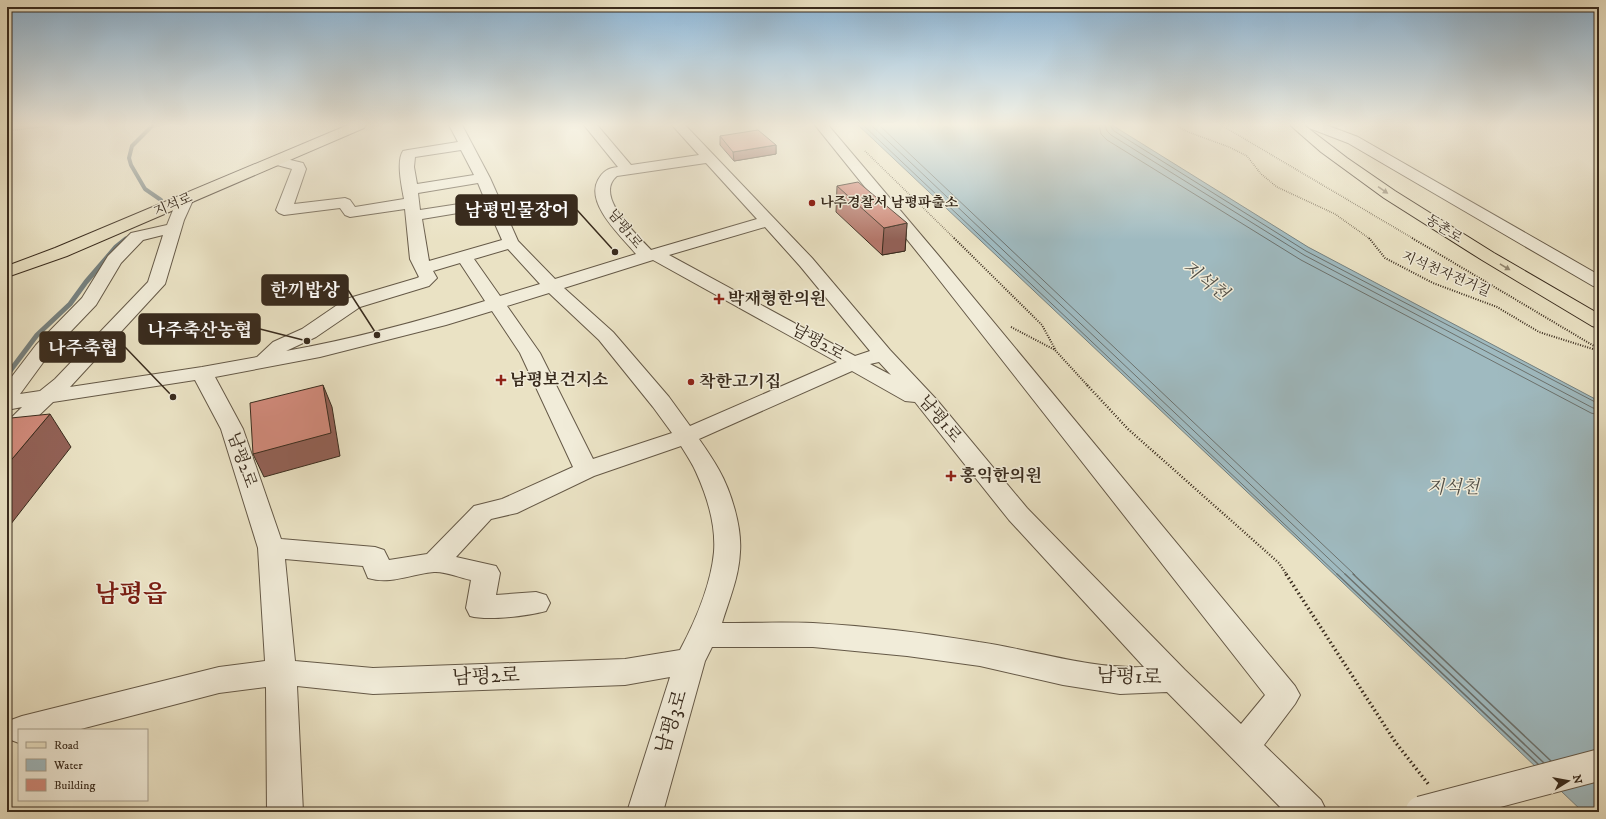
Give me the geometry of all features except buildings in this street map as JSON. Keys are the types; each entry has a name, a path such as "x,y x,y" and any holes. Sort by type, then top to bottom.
{"main road":[{"name":"지석로","path":"7,272 61,252 273,163"},
{"name":"동촌로","path":"1344,163 1386,193 1536,286 1599,322"},
{"name":"동촌로","path":"1362,163 1472,234 1555,284 1599,308"}],"street":[{"path":"287,163 298,166 299,169 284,210 345,203 350,212 411,203 492,203"},
{"path":"260,363 280,346 309,333 354,304 422,282 428,278 419,259 407,163"},
{"path":"476,163 510,243 552,286 606,336 686,436 708,471 720,504 726,529 727,552 722,581 697,648"},
{"path":"622,163 628,170"},
{"name":"남평1로","path":"651,255 608,210 602,196 604,183 608,176 613,172 674,163"},
{"name":"남평1로","path":"714,163 806,262 928,405 1018,514 1174,679 1309,812"},
{"path":"853,163 932,258 1284,695 1243,746"},
{"path":"1393,163 1599,282"},
{"path":"411,203 483,178"},
{"path":"7,436 24,418 48,397 156,284 163,267 177,214 185,200"},
{"path":"7,403 202,373 320,351 402,331 768,221"},
{"path":"7,398 39,354 89,301 114,260 137,236 174,228"},
{"path":"423,268 510,243"},
{"name":"남평2로","path":"651,255 855,362 928,405"},
{"path":"464,256 495,304 530,353 586,470"},
{"path":"855,362 883,354"},
{"name":"남평2로","path":"435,562 483,512 508,507 586,470 686,436 855,362"},
{"name":"남평2로","path":"202,373 232,429 271,548 281,672 285,812"},
{"path":"271,548 375,558 378,571 402,569 435,562 486,573 480,608 536,603"},
{"name":"남평1로","path":"697,648 813,636 907,644 980,654 1063,672 1120,681 1174,679"},
{"name":"남평2로","path":"26,729 219,680 281,672 381,680 625,672 697,648"},
{"name":"남평3로","path":"645,812 697,648"},
{"path":"7,734 18,731"},
{"path":"1426,799 1599,765"}],"path":[{"path":"878,163 1042,325 1055,350 1128,430 1279,563 1396,743 1426,799"},
{"name":"지석천자전거길","path":"1252,163 1261,174 1277,187 1335,214 1370,239 1384,258 1433,283 1497,307 1538,332 1599,350"},
{"path":"1285,163 1599,350"},
{"path":"1010,326 1028,337 1055,350"}],"water":[{"name":"지석천","path":"899,163 1173,163 1308,247 1599,401 1599,812 1583,812 1297,539"}],"waterway":[{"path":"130,163 145,189 161,200"},
{"path":"7,375 37,335 70,304 86,282 116,247 126,239"}],"place":[{"name":"나주경찰서 남평파출소","path":"812,203"},
{"name":"남평민물장어","path":"615,252"},
{"name":"박재형한의원","path":"719,299"},
{"name":"한끼밥상","path":"377,335"},
{"name":"나주축산농협","path":"307,341"},
{"name":"남평보건지소","path":"501,380"},
{"name":"착한고기집","path":"691,382"},
{"name":"나주축협","path":"173,397"},
{"name":"홍익한의원","path":"951,476"}],"district":[{"name":"남평읍","path":"131,594"}]}
